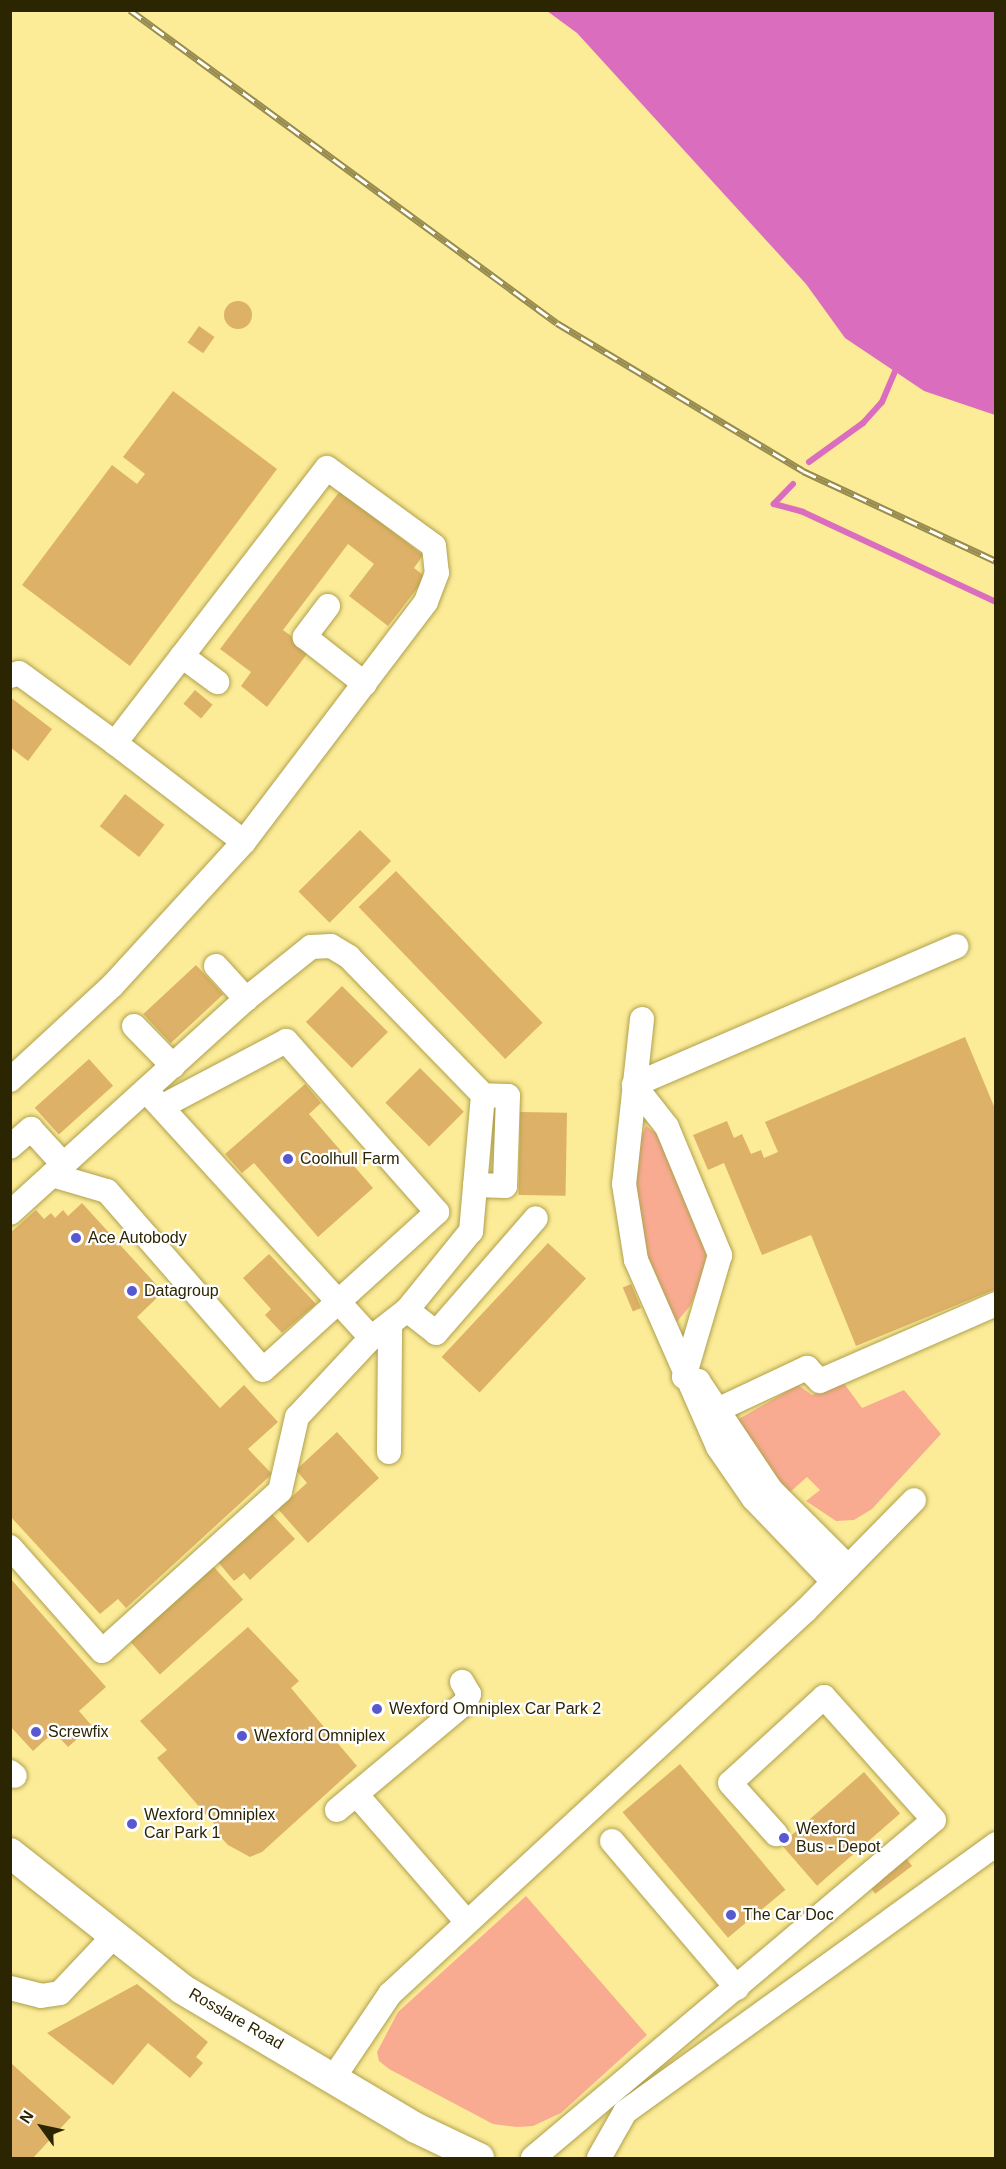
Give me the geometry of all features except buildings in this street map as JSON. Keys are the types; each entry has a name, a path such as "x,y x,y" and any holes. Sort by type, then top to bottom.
{"main road":[{"name":"Rosslare Road","path":"10,1853 113,1937 182,1989 334,2077 416,2128 479,2158"}],"street":[{"path":"10,1080 112,986 244,842 426,602 437,573 434,546 327,468 114,743"},
{"path":"328,606 305,637 365,684"},
{"path":"182,656 217,682"},
{"path":"10,676 19,673 244,842"},
{"path":"10,1547 102,1651 280,1491 297,1417 389,1325 471,1231 483,1095 349,957 331,946 311,948 246,999 173,1066 154,1099"},
{"path":"633,1084 956,946"},
{"path":"216,966 246,999"},
{"path":"642,1018 633,1084 624,1184 636,1260 684,1377 718,1447 754,1499 841,1575"},
{"path":"134,1026 173,1066"},
{"path":"10,1147 31,1129 58,1170 107,1191 263,1370 437,1212 285,1041 154,1099 58,1170 10,1213"},
{"path":"633,1084 666,1127 720,1255 684,1377"},
{"path":"154,1099 337,1302 389,1325 436,1333 536,1218"},
{"path":"715,1411 807,1368 820,1381 996,1304"},
{"path":"389,1325 389,1452"},
{"path":"684,1377 698,1381 715,1411 771,1490 841,1575"},
{"path":"334,2077 390,1994 841,1575 914,1500"},
{"path":"337,1810 403,1753 426,1726 465,1703 469,1694 462,1682"},
{"path":"533,2158 934,1820 824,1697 730,1783 776,1834"},
{"path":"433,1722 447,1739 464,1724"},
{"path":"356,1794 467,1922"},
{"path":"612,1841 737,1988"},
{"path":"599,2158 625,2112 996,1844"},
{"path":"10,1988 40,1996 60,1993 113,1937"}],"shaded area":[{"path":"547,11 995,11 995,415 924,391 845,338 806,284 577,33"},
{"path":"646,1126 657,1134 708,1249 703,1277 690,1306 675,1324 641,1248 635,1205 637,1146"},
{"path":"843,1382 862,1408 904,1390 941,1434 872,1509 854,1520 836,1521 806,1501 820,1490 807,1477 790,1492 771,1475 737,1420 798,1385 812,1395"},
{"path":"526,1896 647,2035 561,2113 533,2126 517,2127 493,2124 389,2069 379,2061 377,2052 398,2012"}],"waterway":[{"path":"809,462 863,423 882,402 895,372"},
{"path":"793,484 774,504 803,512 996,602"}],"railway":[{"path":"130,10 557,323 803,471 996,561"}],"place":[{"name":"Coolhull Farm","path":"288,1159"},
{"name":"Ace Autobody","path":"76,1238"},
{"name":"Datagroup","path":"132,1291"},
{"name":"Wexford Omniplex Car Park 2","path":"377,1709"},
{"name":"Screwfix","path":"36,1732"},
{"name":"Wexford Omniplex","path":"242,1736"},
{"name":"Wexford Omniplex Car Park 1","path":"132,1824"},
{"name":"Wexford Bus - Depot","path":"784,1838"},
{"name":"The Car Doc","path":"731,1915"}]}
